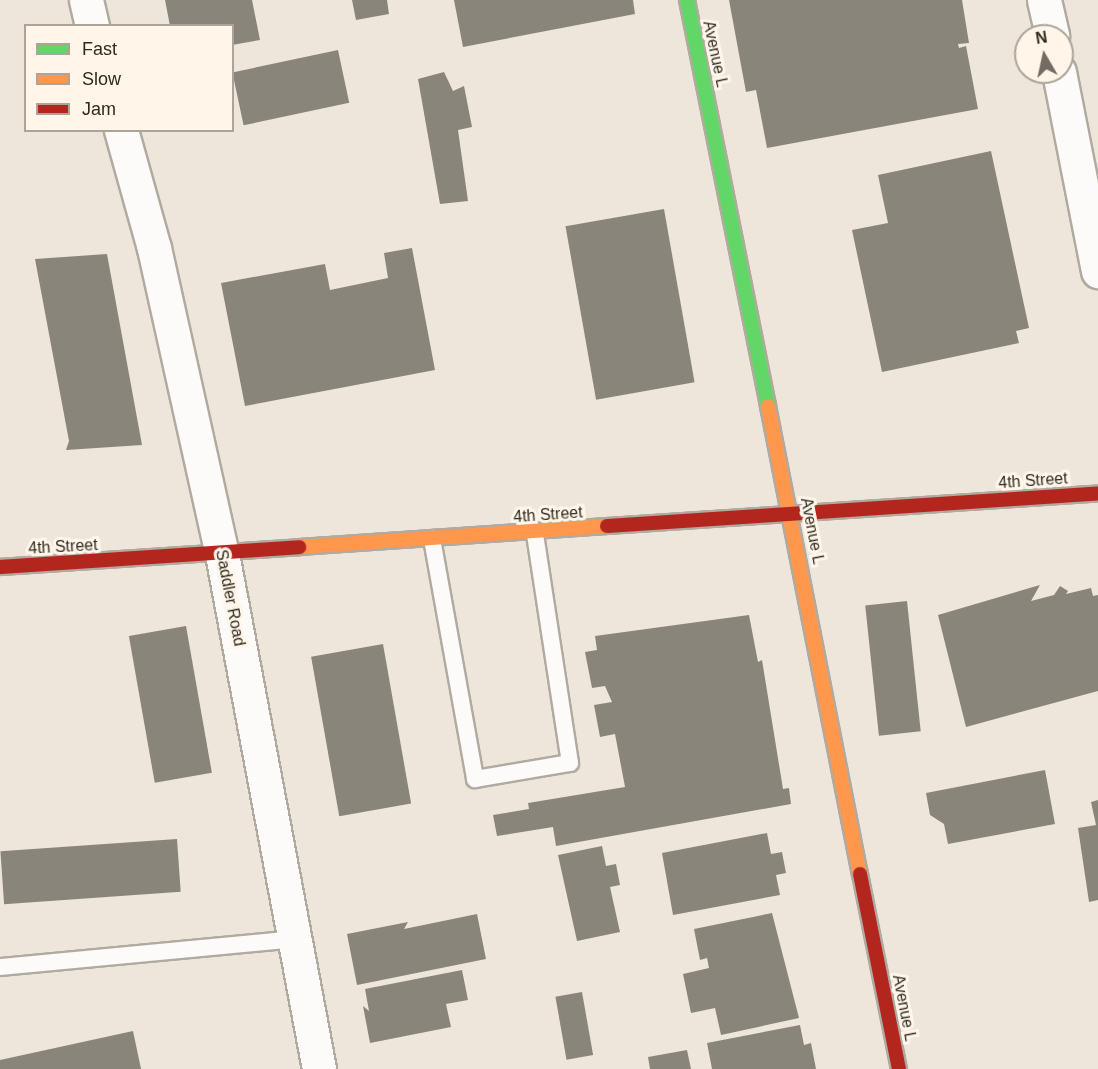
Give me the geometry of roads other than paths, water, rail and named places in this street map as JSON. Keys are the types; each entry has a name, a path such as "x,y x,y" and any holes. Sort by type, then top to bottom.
{"main road":[{"name":"Avenue L","path":"687,0 792,514 899,1069"},
{"name":"4th Street","path":"0,567 535,533 1098,493"}],"street":[{"path":"86,0 92,24"},
{"path":"1044,0 1049,24"},
{"path":"1061,84 1098,271"},
{"name":"Saddler Road","path":"122,132 154,248 222,554 319,1069"}],"lane":[{"path":"432,539 475,779 570,763 535,533"},
{"path":"0,967 294,939"}]}
